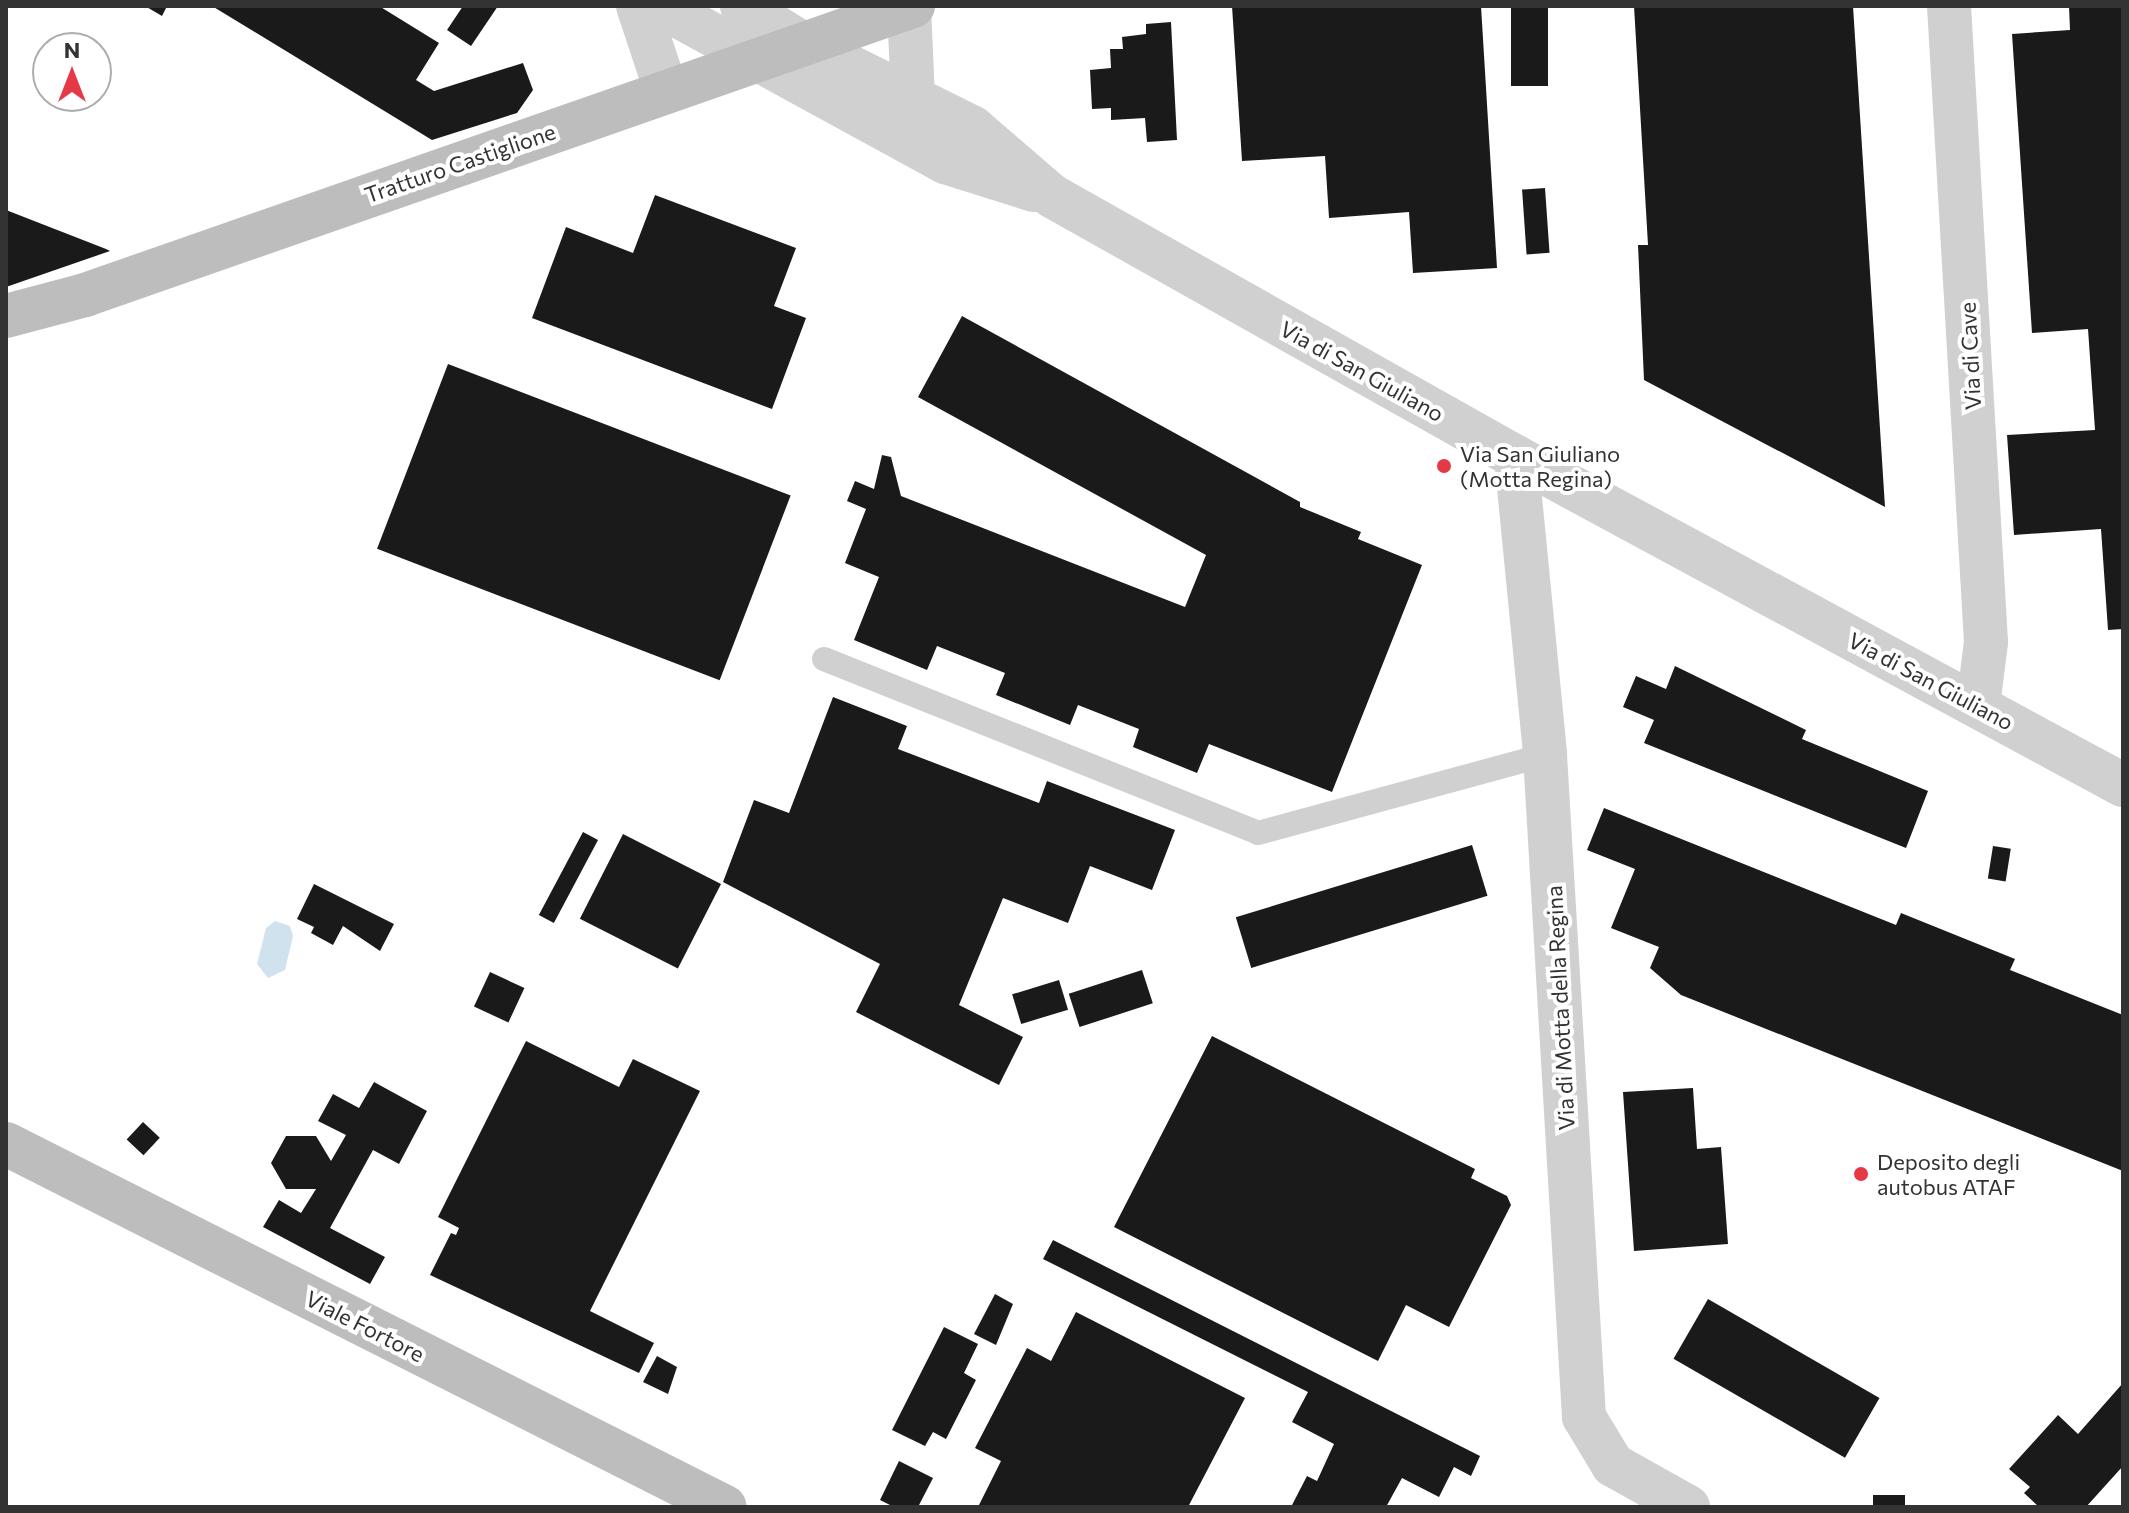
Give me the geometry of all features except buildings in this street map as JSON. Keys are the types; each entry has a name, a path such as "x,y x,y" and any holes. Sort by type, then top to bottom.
{"street":[{"path":"638,6 666,90"},
{"path":"660,6 751,59 945,162 1052,196"},
{"name":"Via di San Giuliano","path":"742,6 822,25 913,98 973,128 1052,196 1516,457 2123,785"},
{"name":"Via di Cave","path":"1949,6 1986,642 1978,706"},
{"path":"911,7 913,98"},
{"name":"Tratturo Castiglione","path":"6,316 85,295 666,90 751,59 822,25 911,7"},
{"name":"Via di Motta della Regina","path":"1516,457 1545,755 1584,1417 1613,1465 1688,1507"},
{"name":"Viale Fortore","path":"6,1144 725,1507"}],"lane":[{"path":"824,659 1258,833 1545,755"}],"water":[{"path":"275,921 290,926 293,936 285,970 268,978 257,964 266,928"}],"place":[{"name":"Via San Giuliano (Motta Regina)","path":"1444,466"},
{"name":"Deposito degli autobus ATAF","path":"1861,1174"}]}
